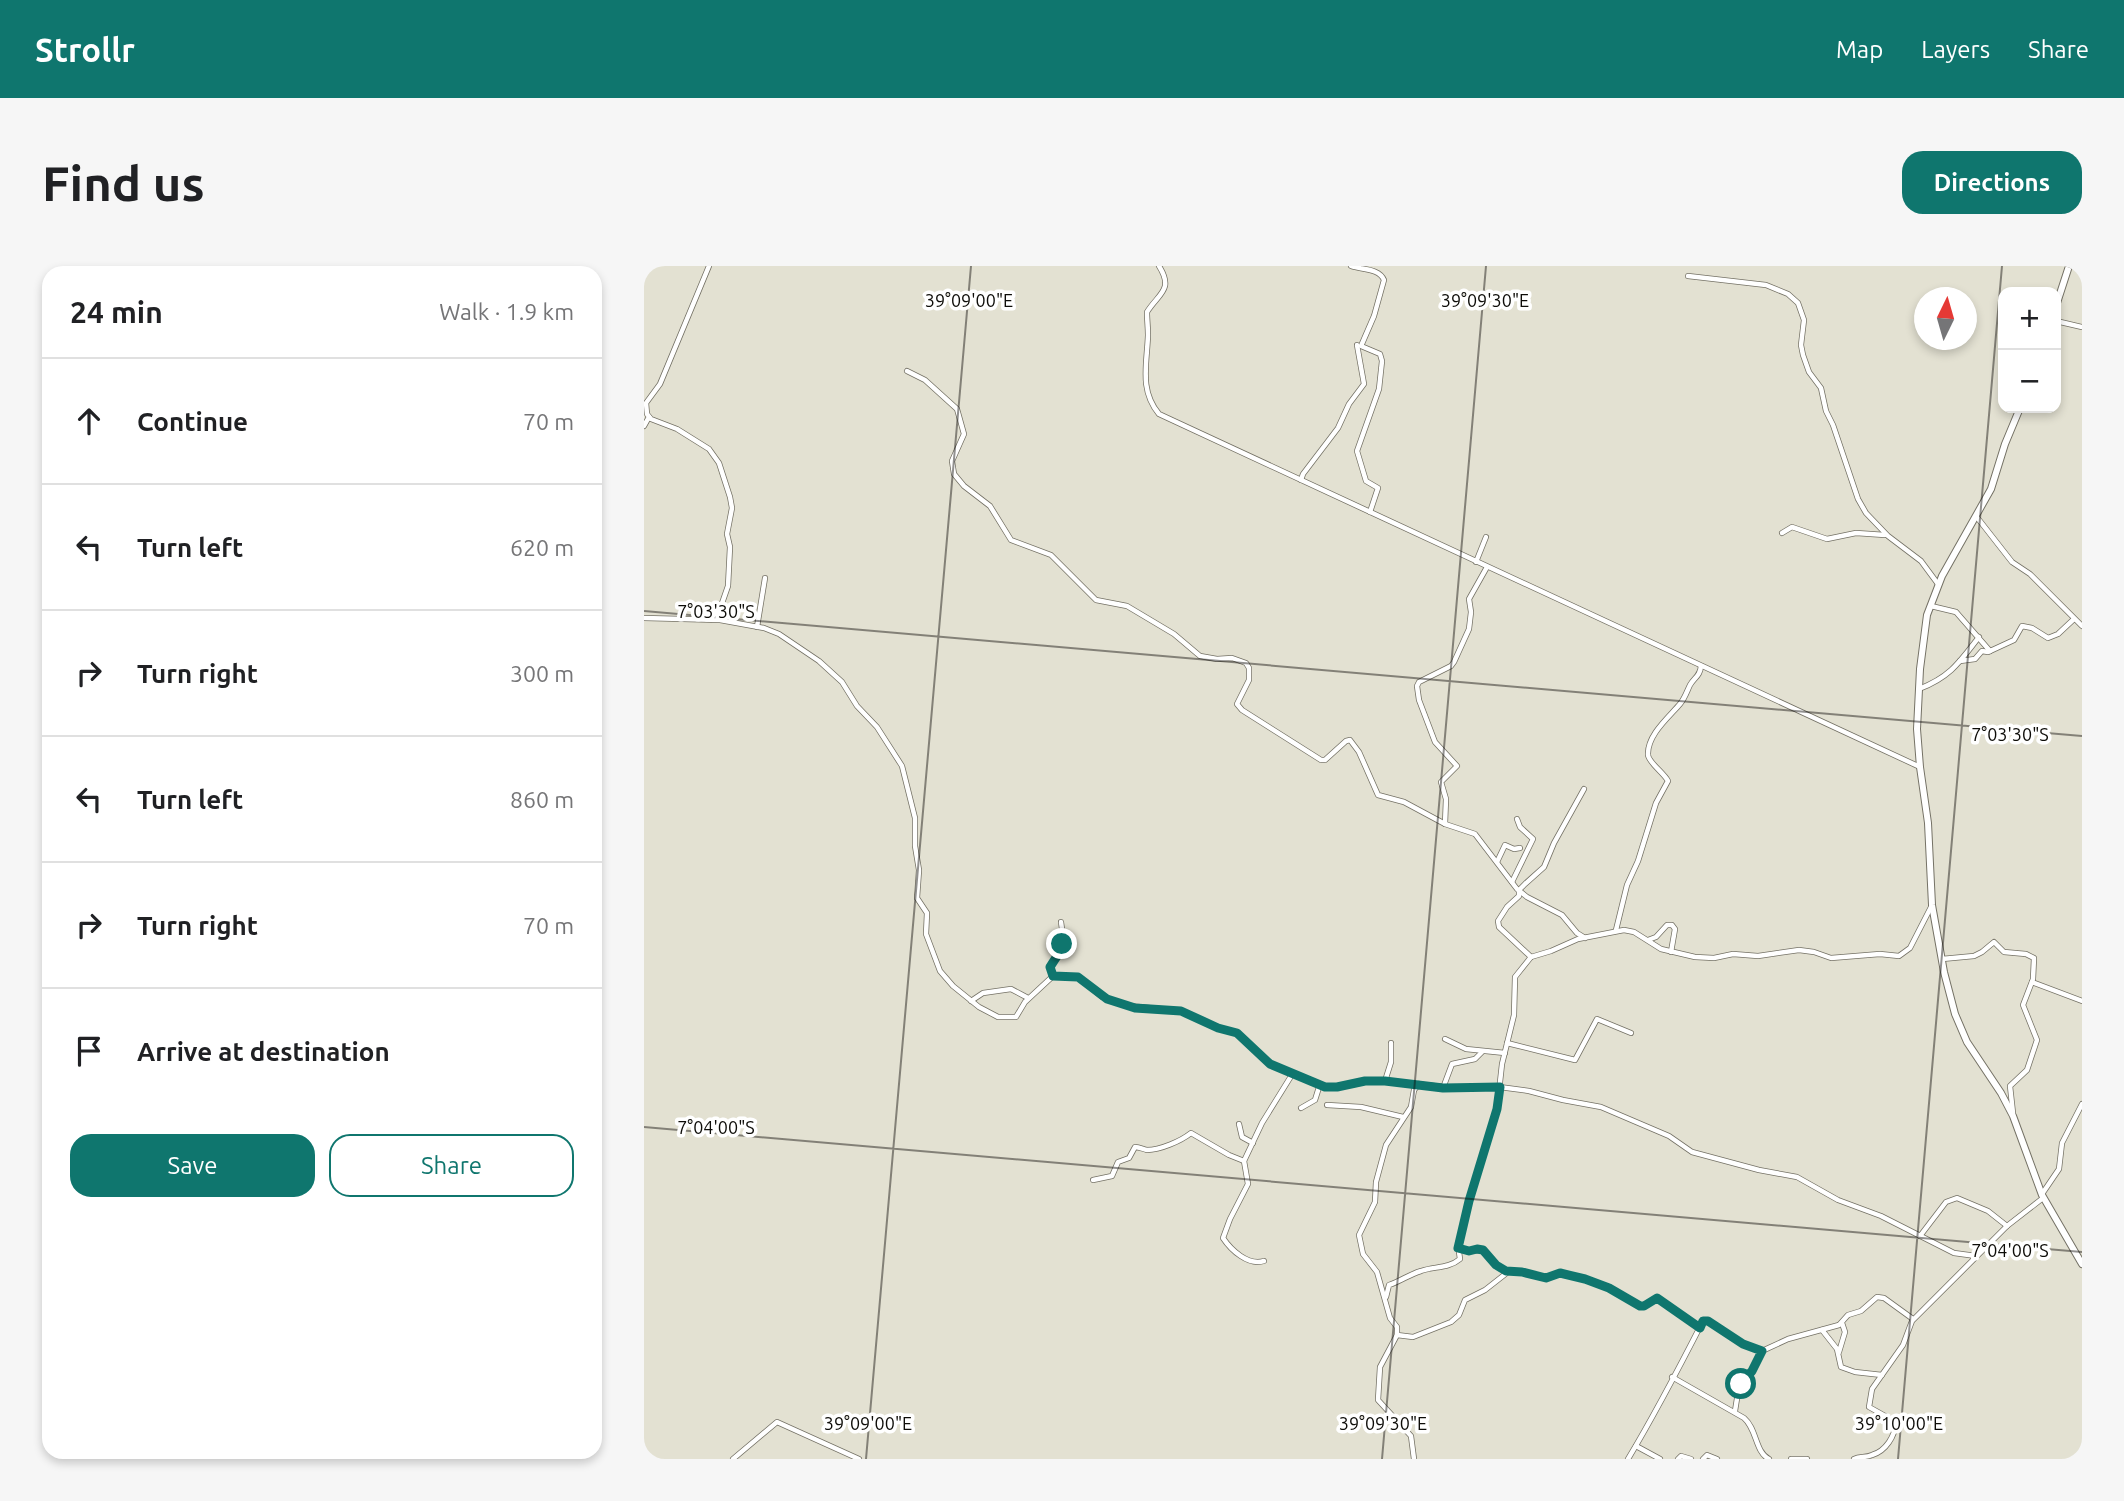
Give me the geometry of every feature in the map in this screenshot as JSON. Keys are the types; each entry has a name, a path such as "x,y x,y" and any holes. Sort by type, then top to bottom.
{"street":[{"path":"709,266 660,384 646,401 646,410 649,418 677,429 709,449 720,467 730,497 732,508 727,534 730,547 728,586 719,611 710,620"},
{"path":"1159,266 1165,275 1166,284 1147,312 1144,378 1147,397 1156,412 1920,768"},
{"path":"1351,266 1375,271 1382,275 1384,280 1374,316 1361,346 1378,353 1382,358 1379,389 1357,456 1366,481 1378,488 1370,512"},
{"path":"2061,291 2069,266"},
{"path":"1688,276 1766,285 1788,294 1798,303 1804,320 1801,345 1803,355 1809,372 1821,388 1826,411 1856,494 1866,513 1888,536 1921,561 1932,576 1940,581"},
{"path":"2061,322 2082,327"},
{"path":"1301,480 1338,428 1349,404 1364,384 1357,345"},
{"path":"907,371 926,380 957,409 964,434 952,461 954,474 964,486 990,506 1011,540 1051,555 1096,600 1127,606 1174,634 1196,654 1217,659 1232,658 1246,663 1249,680 1237,702 1239,708 1321,760 1325,760 1350,740 1359,752 1378,794 1404,802 1445,824 1475,834 1519,891 1562,915 1584,938"},
{"path":"2018,413 1991,489 1940,581 1931,606 1922,647 1917,729 1928,823 1932,905 1952,1004 1967,1042 2013,1116 2043,1196 2082,1264"},
{"path":"644,426 649,418"},
{"path":"1975,515 2012,562 2029,574 2082,626"},
{"path":"1782,533 1792,527 1827,539 1856,533 1888,536"},
{"path":"1475,562 1486,537"},
{"path":"1445,824 1447,799 1441,782 1457,766 1435,742 1419,700 1417,686 1419,682 1454,663 1469,629 1469,599 1487,568"},
{"path":"757,627 765,578"},
{"path":"1931,606 1956,612 1990,651"},
{"path":"644,618 725,620 779,634 820,661 842,682 899,761 915,818 919,875 916,891 919,902 927,913 926,934 940,971 971,1001 998,1017 1016,1017 1030,997 1053,976 1078,977 1107,999 1135,1008 1181,1011 1218,1028 1237,1033 1270,1064 1332,1088 1365,1081 1443,1088 1500,1087 1539,1093 1609,1110 1669,1136 1697,1154 1797,1177 1838,1200 1881,1216 1954,1253 1976,1256"},
{"path":"1961,661 1975,659 1982,651 1990,651 2014,640 2022,626 2032,628 2048,638 2058,634 2074,618"},
{"path":"1919,689 1946,676 1979,638"},
{"path":"1616,930 1627,885 1638,861 1656,803 1668,781 1650,759 1651,744 1657,730 1680,704 1691,683 1697,678 1701,666"},
{"path":"1531,957 1498,923 1504,911 1519,895 1519,891 1544,867 1584,789"},
{"path":"1512,883 1534,839 1520,827 1517,819"},
{"path":"1497,862 1505,845 1514,849 1520,848"},
{"path":"1386,1297 1389,1285 1404,1277 1425,1269 1440,1269 1459,1261 1461,1256 1458,1248 1469,1201 1497,1109 1514,1015 1515,977 1531,957 1616,930 1634,932 1671,951 1705,958 1733,954 1769,956 1792,950 1814,952 1831,958 1880,954 1899,956 1914,942 1932,905"},
{"path":"1053,976 1050,967 1062,944 1061,922"},
{"path":"1647,940 1656,937 1667,925 1672,925 1675,929 1671,951"},
{"path":"1942,959 1974,956 1995,942 2004,952 2033,956 2032,982 2023,1004 2036,1040 2027,1070 2010,1086 2013,1116"},
{"path":"2032,982 2082,1000"},
{"path":"971,1001 983,993 1011,989 1030,997"},
{"path":"1507,1043 1576,1060 1597,1019 1631,1033"},
{"path":"1445,1039 1466,1049 1505,1054"},
{"path":"1385,1081 1391,1062 1391,1043"},
{"path":"1443,1088 1451,1064 1475,1059 1482,1052"},
{"path":"1264,1261 1258,1263 1243,1257 1223,1238 1248,1184 1244,1161 1262,1124 1293,1073"},
{"path":"1301,1108 1315,1100 1320,1084"},
{"path":"1414,1459 1411,1436 1382,1405 1378,1396 1380,1367 1397,1335 1377,1272 1363,1254 1359,1235 1375,1202 1376,1182 1386,1145 1411,1107 1414,1090 1419,1084"},
{"path":"1854,1459 1875,1454 1894,1434 1894,1420 1869,1407 1872,1389 1903,1345 1913,1320 2007,1226 2043,1196 2059,1169 2062,1143 2082,1104"},
{"path":"1327,1105 1361,1107 1403,1117"},
{"path":"1239,1124 1242,1137 1253,1143"},
{"path":"1093,1180 1112,1176 1118,1162 1129,1158 1135,1147 1149,1150 1165,1147 1191,1133 1244,1161"},
{"path":"1920,1236 1945,1204 1957,1198 1988,1211 2007,1226"},
{"path":"1458,1248 1469,1251 1483,1250 1496,1265 1509,1271 1543,1278 1560,1273 1576,1277 1609,1288 1642,1306 1657,1298 1700,1328"},
{"path":"1397,1335 1413,1337 1451,1322 1459,1315 1465,1300 1485,1290 1509,1271"},
{"path":"1735,1411 1739,1386 1752,1371 1762,1351 1788,1339 1842,1323 1849,1315 1861,1311 1877,1297 1884,1298 1913,1320"},
{"path":"1628,1459 1662,1401 1703,1321 1708,1321 1743,1344 1762,1351"},
{"path":"1838,1353 1845,1332 1842,1323"},
{"path":"1822,1330 1845,1369 1882,1375"},
{"path":"1672,1377 1735,1411 1752,1426 1767,1458 1756,1459"},
{"path":"733,1459 777,1422 859,1459"},
{"path":"1636,1446 1660,1459"},
{"path":"1678,1459 1681,1455 1691,1459"},
{"path":"1703,1459 1707,1455 1717,1459"},
{"path":"1791,1459 1807,1459"}],"route":[{"path":"1062,944 1050,967 1053,976 1078,977 1107,999 1135,1008 1181,1011 1218,1028 1237,1033 1270,1064 1325,1087 1385,1081 1443,1088 1500,1087 1497,1109 1469,1201 1458,1248 1469,1251 1483,1250 1496,1265 1506,1271 1543,1278 1560,1273 1576,1277 1609,1288 1640,1306 1657,1298 1700,1328 1703,1321 1708,1321 1743,1344 1762,1351 1756,1365 1741,1384"}]}
